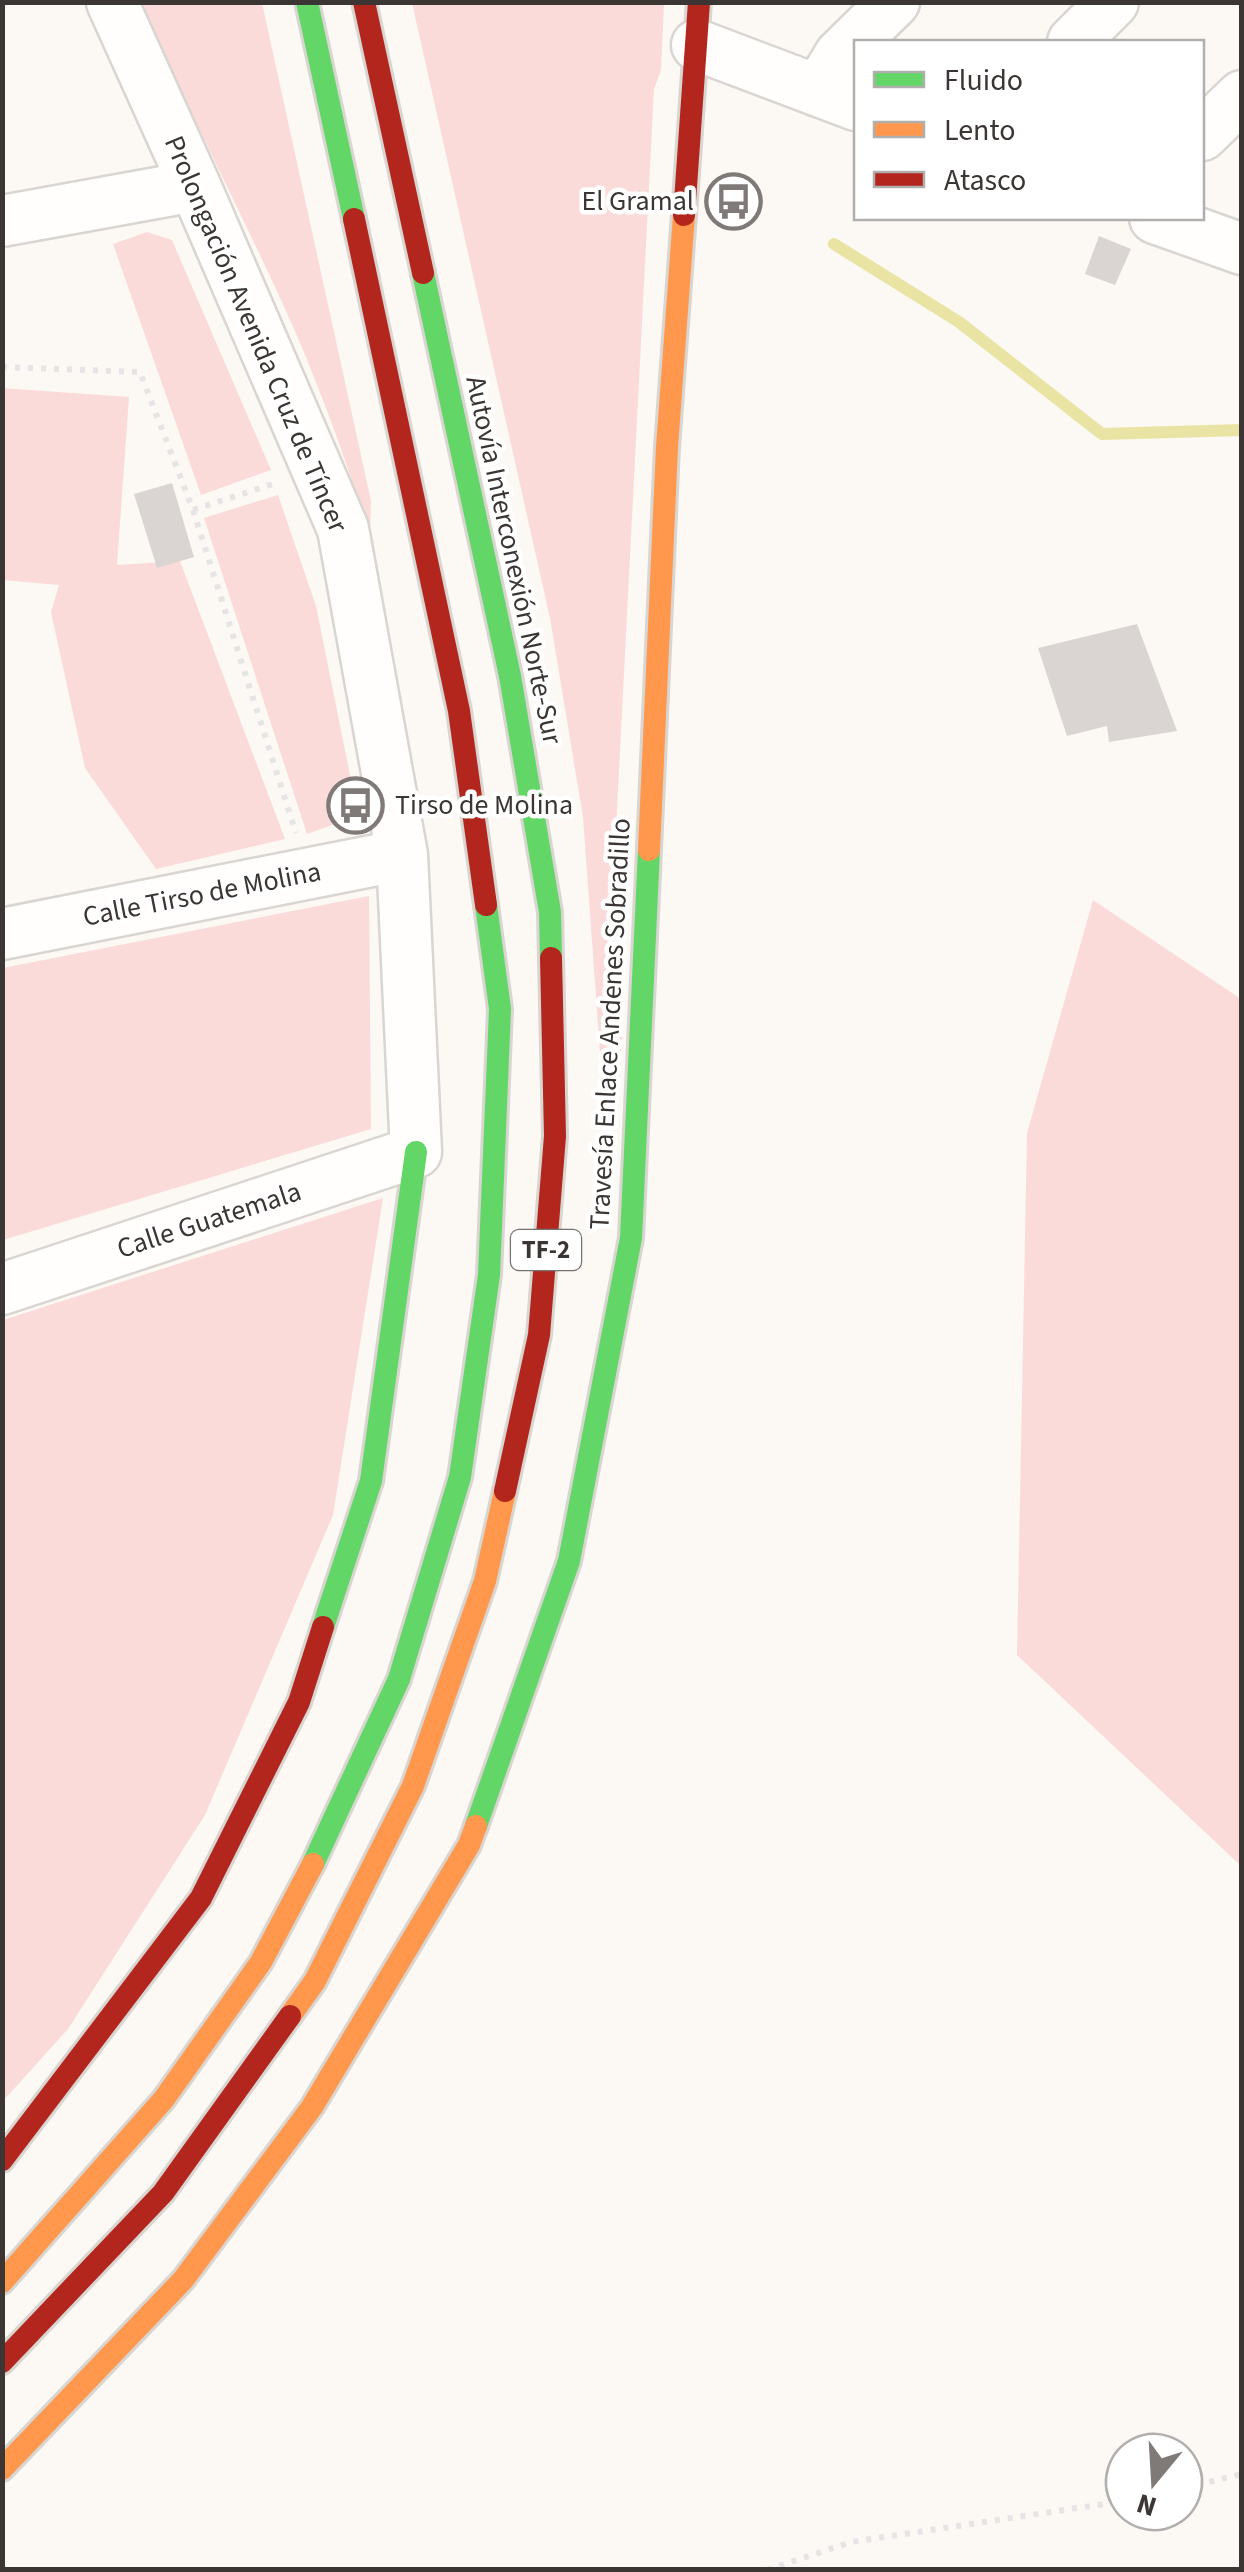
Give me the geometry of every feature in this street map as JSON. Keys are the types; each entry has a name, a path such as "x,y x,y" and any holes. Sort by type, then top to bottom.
{"main road":[{"name":"TF-2","path":"2,2282 164,2100 261,1962 333,1827 399,1679 460,1478 489,1274 500,1009 459,711 307,2"},
{"name":"Autovía Interconexión Norte-Sur","path":"2,2362 163,2192 315,1981 413,1786 472,1619 485,1581 540,1335 554,1136 550,912 510,676 364,2"},
{"name":"Travesía Enlace Andenes Sobradillo","path":"2,2469 183,2280 312,2107 469,1845 569,1561 631,1238 668,447 698,24"},
{"path":"2,2160 201,1898 299,1702 371,1481 416,1152"}],"street":[{"name":"Prolongación Avenida Cruz de Tíncer","path":"112,2 196,186 342,528 402,854 416,1152"},
{"path":"856,40 894,2"},
{"path":"1075,40 1113,2"},
{"path":"698,24 837,98 840,56 854,42"},
{"path":"1204,133 1242,96"},
{"path":"2,221 196,186"},
{"path":"1161,220 1242,249"},
{"name":"Calle Tirso de Molina","path":"2,934 402,854"},
{"name":"Calle Guatemala","path":"2,1289 416,1152"},
{"path":"2,2492 43,2429"}],"path":[{"path":"2,366 140,372 193,510 308,873"},
{"path":"193,510 317,469"},
{"path":"1204,2483 1242,2474"},
{"path":"767,2570 851,2542 1104,2504"}],"shaded area":[{"path":"140,3 262,3 371,501 370,536 294,329"},
{"path":"412,3 664,3 661,70 654,89 610,946 626,946 619,1102 604,1107 583,817 550,618"},
{"path":"147,232 172,240 271,470 201,495 113,244"},
{"path":"2,388 129,397 117,565 180,561 285,839 156,869 85,768 51,612 59,585 3,580"},
{"path":"278,495 316,606 356,805 346,820 307,834 204,518"},
{"path":"369,896 371,1129 3,1240 3,968"},
{"path":"1093,900 1241,999 1241,1866 1017,1655 1027,1133"},
{"path":"383,1198 333,1515 205,1815 68,2029 3,2101 3,1320"}],"building":[{"path":"1099,236 1131,249 1115,285 1085,274"},
{"path":"172,483 194,557 157,568 134,494"},
{"path":"1137,624 1177,731 1109,742 1107,726 1067,736 1038,648"}],"waterway":[{"path":"834,244 959,322 1102,434 1242,430"}],"traffic: fast":[{"path":"307,2 354,219"},
{"path":"423,273 510,676 550,912 551,958"},
{"path":"476,1826 569,1561 631,1238 649,850"},
{"path":"313,1864 399,1679 460,1477 489,1275 500,1009 486,905"},
{"path":"323,1627 371,1481 416,1152"}],"traffic: slow":[{"path":"649,850 667,447 684,215"},
{"path":"290,2016 315,1981 413,1786 485,1581 505,1491"},
{"path":"2,2469 183,2280 312,2107 469,1845 476,1826"},
{"path":"2,2282 164,2099 261,1962 313,1864"}],"traffic: jam":[{"path":"364,2 423,273"},
{"path":"684,215 699,2"},
{"path":"354,219 459,711 486,905"},
{"path":"505,1491 539,1335 555,1136 551,958"},
{"path":"2,2160 201,1898 299,1702 323,1627"},
{"path":"2,2362 163,2193 290,2016"}],"place":[{"name":"El Gramal","path":"733,201"},
{"name":"Tirso de Molina","path":"356,805"}]}
